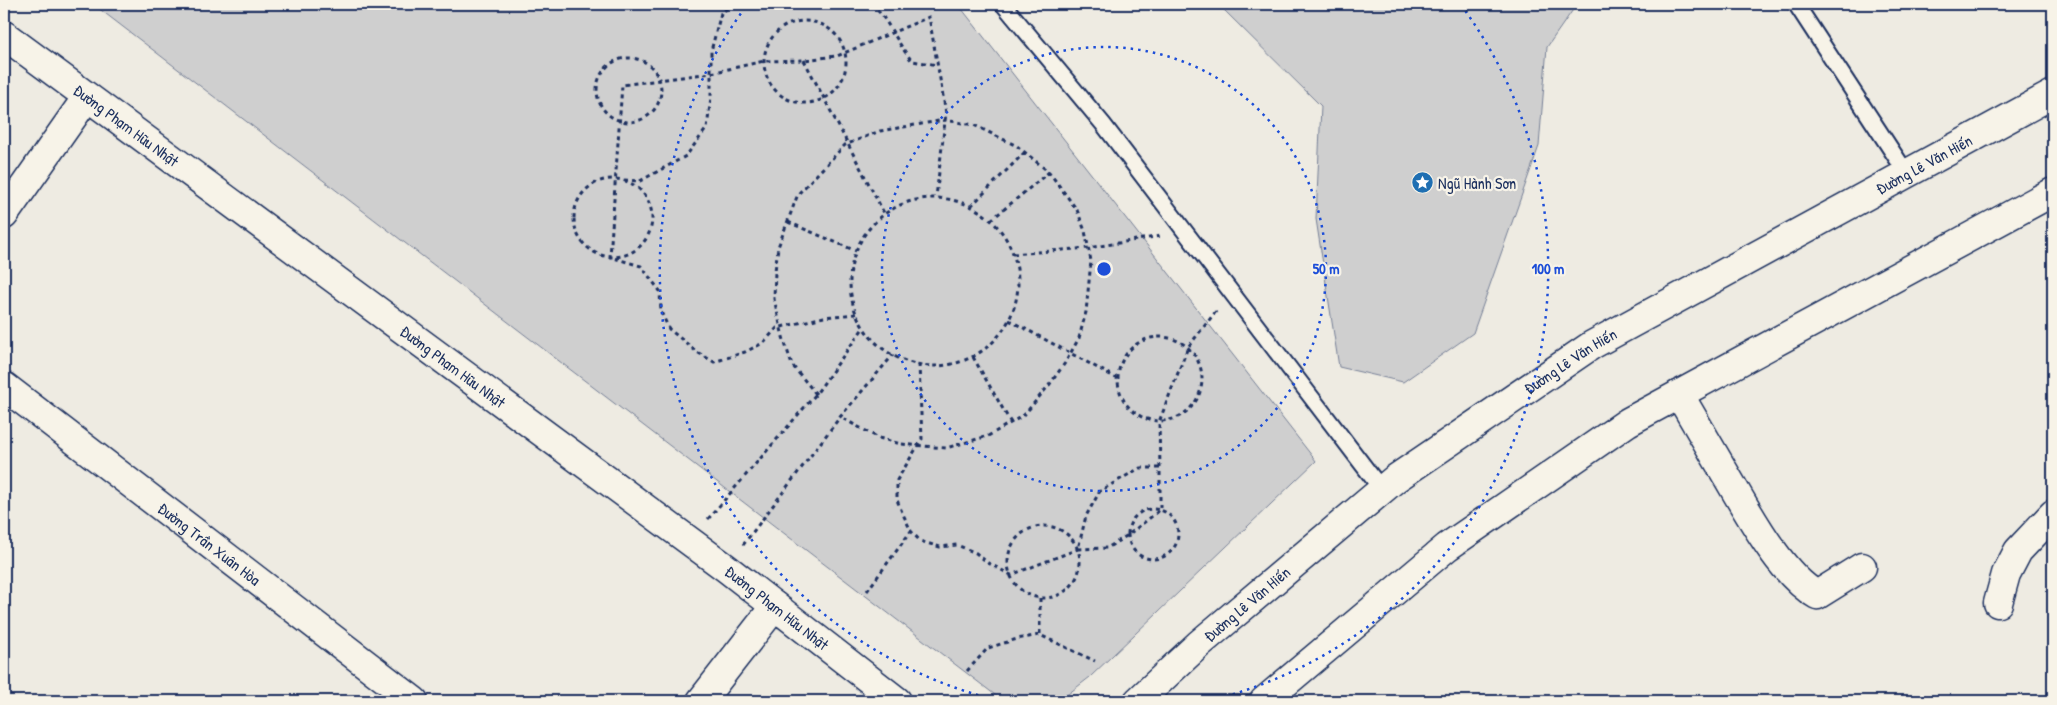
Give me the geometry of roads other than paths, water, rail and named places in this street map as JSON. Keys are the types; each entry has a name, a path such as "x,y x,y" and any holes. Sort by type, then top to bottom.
{"street":[{"name":"Đường Phạm Hữu Nhật","path":"4,35 726,568 897,701"},
{"name":"Đường Lê Văn Hiến","path":"1138,701 1199,644 1395,479 1592,345 2053,94"},
{"path":"4,215 87,97"},
{"path":"1264,701 1447,547 1628,422 2053,192"},
{"name":"Đường Trần Xuân Hòa","path":"4,386 414,701"},
{"path":"1679,394 1754,523 1787,569 1805,589 1817,595 1862,567"},
{"path":"1998,603 2006,574 2018,551 2053,514"},
{"path":"701,701 775,606"}],"lane":[{"path":"1003,4 1102,124 1382,490"},
{"path":"1796,4 1907,174"}],"place":[{"name":"Ngũ Hành Sơn","path":"1422,183"}]}
